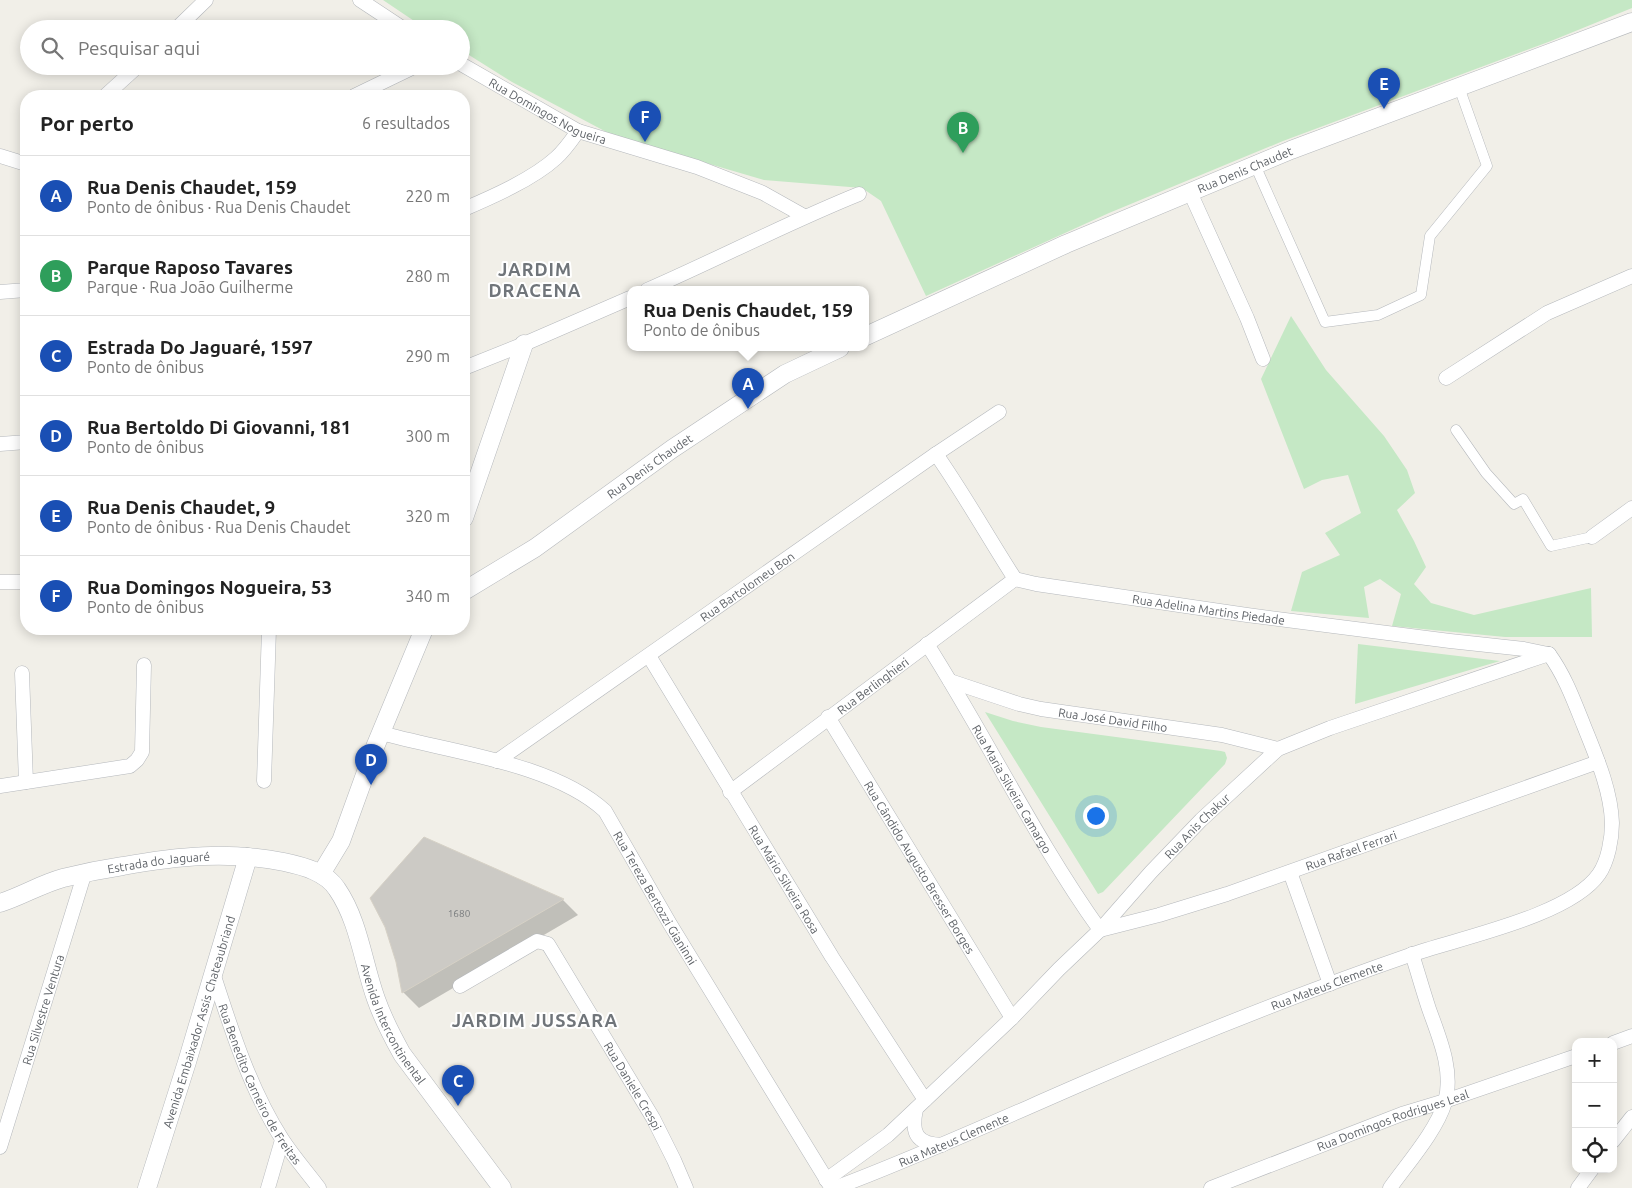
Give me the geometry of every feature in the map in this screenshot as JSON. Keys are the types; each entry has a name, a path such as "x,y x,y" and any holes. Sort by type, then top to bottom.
{"street":[{"path":"185,20 206,0"},
{"path":"360,0 390,20"},
{"name":"Rua Denis Chaudet","path":"869,335 1066,244 1291,150 1632,22"},
{"name":"Rua Domingos Nogueira","path":"470,69 578,131 697,167 764,193 804,216"},
{"path":"112,90 128,75"},
{"path":"366,90 397,75"},
{"path":"1255,165 1324,322 1378,315 1421,295 1430,236 1487,166 1459,87"},
{"path":"470,206 488,199 555,159 568,146 578,131"},
{"path":"0,156 20,162"},
{"path":"1190,192 1247,318 1263,359"},
{"path":"656,286 804,216 859,194"},
{"path":"1446,378 1547,313 1632,276"},
{"path":"0,292 20,290"},
{"path":"470,366 627,299"},
{"path":"470,501 524,344"},
{"name":"Rua Denis Chaudet","path":"470,587 535,548 672,449 785,374 834,351"},
{"name":"Rua Bartolomeu Bon","path":"497,761 999,412"},
{"path":"1456,430 1486,473 1514,504 1523,499 1551,546 1592,537 1632,508"},
{"path":"0,444 20,442"},
{"path":"936,454 958,486 1015,579"},
{"name":"Rua Berlinghieri","path":"730,792 1015,579"},
{"name":"Rua Adelina Martins Piedade","path":"1015,579 1036,584 1237,613 1524,649 1549,654"},
{"path":"0,582 20,582"},
{"path":"264,781 269,635"},
{"path":"321,874 341,841 381,733 422,635"},
{"name":"Rua Maria Silveira Camargo","path":"927,644 988,743 1070,889 1100,930"},
{"name":"Rua Anis Chakur","path":"831,1185 888,1135 1012,1018 1100,930 1151,872 1201,820 1278,749 1330,728 1549,654"},
{"name":"Rua Mateus Clemente","path":"831,1185 942,1145 1230,1021 1412,954 1542,913 1582,892 1601,872 1605,862 1612,824 1607,793 1598,762 1566,681 1549,654"},
{"name":"Rua Mário Silveira Rosa","path":"649,656 920,1104"},
{"path":"0,786 130,766 142,752 144,665"},
{"path":"22,673 26,782"},
{"name":"Rua José David Filho","path":"950,681 1019,704 1041,709 1222,735 1278,749"},
{"name":"Rua Cândido Augusto Bresser Borges","path":"828,717 1012,1018"},
{"name":"Rua Tereza Bertozzi Gianinni","path":"381,733 497,761 535,773 576,790 605,811 660,907 831,1185"},
{"name":"Rua Rafael Ferrari","path":"1100,930 1167,912 1290,872 1598,762"},
{"name":"Estrada do Jaguaré","path":"0,903 46,884 85,872 162,859 194,856 248,857 294,864 321,874"},
{"name":"Avenida Embaixador Assis Chateaubriand","path":"147,1188 248,857"},
{"name":"Rua Silvestre Ventura","path":"0,1147 4,1120 85,872"},
{"path":"1290,872 1330,984"},
{"name":"Avenida Intercontinental","path":"321,874 336,888 344,900 376,999 389,1032 418,1076 502,1188"},
{"name":"Rua Daniele Crespi","path":"460,986 537,941 548,944 653,1118 686,1188"},
{"path":"1390,1188 1434,1124 1445,1101 1448,1080 1446,1063 1412,954"},
{"name":"Rua Benedito Carneiro de Freitas","path":"213,973 231,1027 255,1087 282,1140 320,1188"},
{"path":"1617,1042 1632,1036"},
{"name":"Rua Domingos Rodrigues Leal","path":"1211,1188 1402,1114 1572,1057"},
{"path":"920,1104 914,1127 918,1137 926,1143 942,1145"},
{"path":"1617,1136 1632,1117"},
{"path":"268,1188 282,1140"},
{"path":"1578,1188 1589,1173"}],"green space":[{"path":"383,0 1632,0 1632,8 1551,41 1283,141 1109,213 926,296 881,201 862,188 764,180 614,136 512,82 470,56 470,20 413,20"},
{"path":"1291,316 1326,370 1384,436 1407,470 1415,493 1397,510 1426,567 1414,584 1431,603 1474,615 1591,588 1592,637 1505,637 1392,626 1401,594 1380,579 1364,587 1369,618 1291,611 1302,572 1340,555 1325,533 1361,513 1348,475 1322,480 1304,489 1261,379"},
{"path":"1358,644 1500,661 1355,704"},
{"path":"985,712 1041,727 1221,751 1225,752 1227,758 1225,764 1103,892 1098,894"}],"building":[{"path":"424,837 564,899 402,993 396,962 385,927 370,898"}],"place":[{"name":"Rua Denis Chaudet, 9","path":"1384,109"},
{"name":"Rua Domingos Nogueira, 53","path":"645,142"},
{"name":"Parque Raposo Tavares","path":"963,153"},
{"name":"Rua Denis Chaudet, 159","path":"748,409"},
{"name":"Rua Bertoldo Di Giovanni, 181","path":"371,785"},
{"name":"Estrada Do Jaguaré, 1597","path":"458,1106"}],"district":[{"name":"JARDIM DRACENA","path":"535,279"},
{"name":"JARDIM JUSSARA","path":"535,1020"}]}
